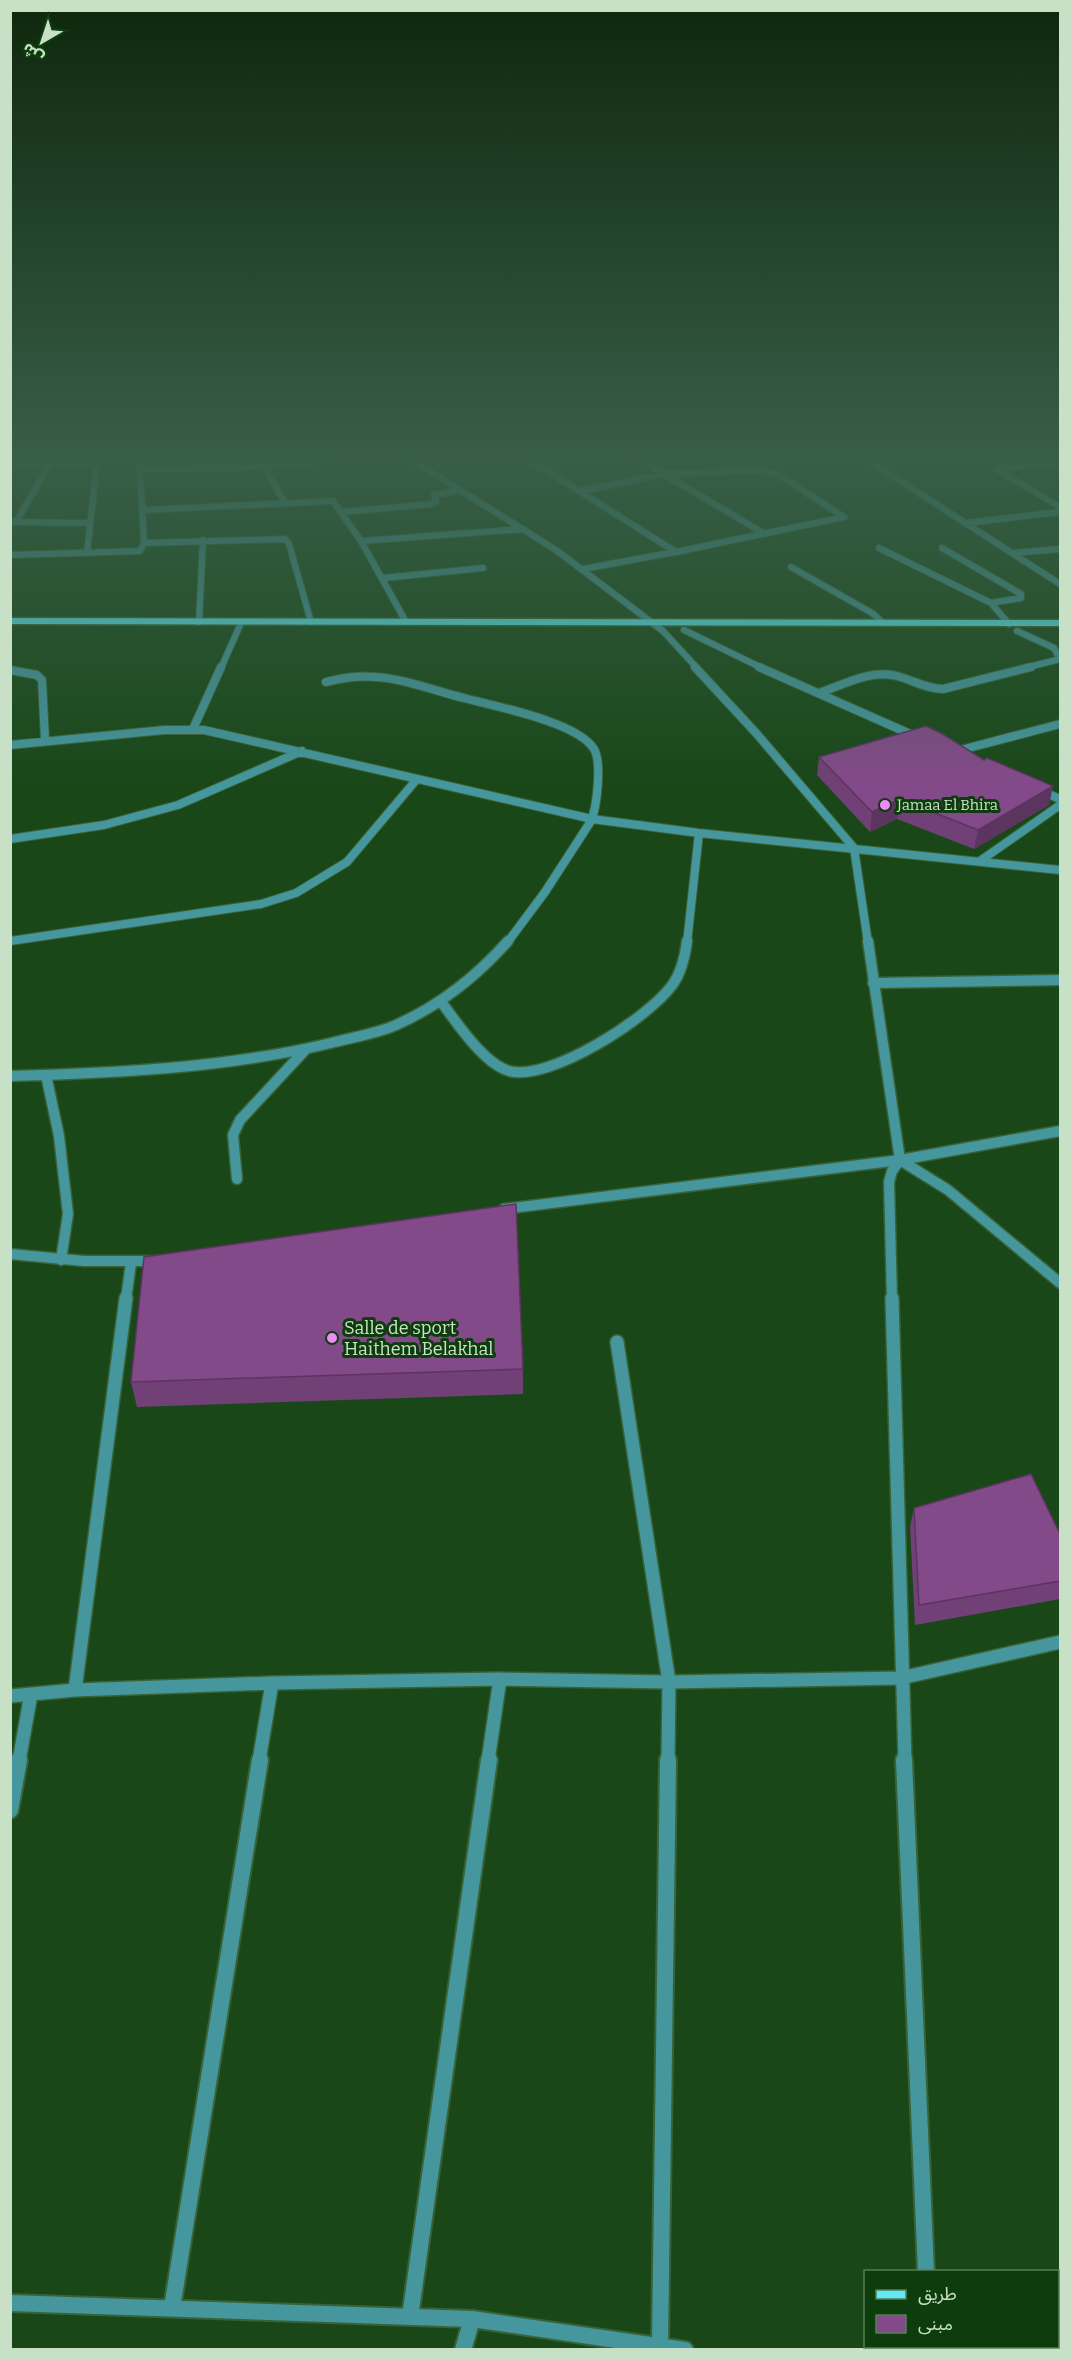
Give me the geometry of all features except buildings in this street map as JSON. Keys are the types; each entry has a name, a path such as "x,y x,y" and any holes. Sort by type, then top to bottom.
{"main road":[{"path":"10,621 199,622 239,628 311,622 882,622 1060,631"},
{"path":"10,630 239,628 663,631 1013,627 1060,623"}],"street":[{"path":"199,622 201,565"},
{"path":"295,565 311,622"},
{"path":"375,565 406,622"},
{"path":"578,565 663,631 756,733 854,848 900,1160 889,1182 901,1678 926,2270"},
{"path":"584,569 605,565"},
{"path":"819,693 879,674 898,676 931,689 943,689 1060,658 1054,648 1013,627 991,603 914,565"},
{"path":"971,565 1021,594 1021,598 1014,601 991,603"},
{"path":"1032,565 1060,584"},
{"path":"791,567 872,613 882,622"},
{"path":"383,578 483,568"},
{"path":"193,729 239,628"},
{"path":"684,630 931,743"},
{"path":"10,670 37,675 42,680 45,740"},
{"path":"10,1076 46,1076 173,1065 306,1049 396,1025 442,1003 502,951 535,910 592,819 598,755 592,745 581,736 520,713 401,681 370,676 344,676 326,682"},
{"path":"952,752 1060,724"},
{"path":"10,745 45,740 193,729 211,731 592,819 699,833 1060,870"},
{"path":"941,747 962,756"},
{"path":"10,839 104,825 178,805 303,751"},
{"path":"10,941 261,904 296,893 346,861 360,848 417,779"},
{"path":"1031,787 1060,799"},
{"path":"980,861 1060,805"},
{"path":"442,1003 479,1048 501,1067 515,1072 556,1064 618,1034 648,1011 669,990 682,970 699,833"},
{"path":"873,983 1060,980"},
{"path":"237,1179 233,1135 240,1120 306,1049"},
{"path":"46,1076 59,1136 68,1214 61,1260"},
{"path":"491,1211 900,1160 1060,1131"},
{"path":"900,1160 948,1190 1060,1283"},
{"path":"10,1254 61,1260 131,1263 166,1260"},
{"path":"75,1690 131,1263"},
{"path":"617,1342 669,1682 660,2344"},
{"path":"10,1696 75,1690 272,1683 500,1679 669,1682 901,1678 1060,1642"},
{"path":"410,2317 500,1679"},
{"path":"172,2308 272,1683"},
{"path":"10,1810 31,1694"},
{"path":"10,2303 472,2319 685,2349"},
{"path":"463,2349 472,2319"}],"place":[{"name":"Jamaa El Bhira","path":"885,805"},
{"name":"Salle de sport Haithem Belakhal","path":"332,1338"}]}
